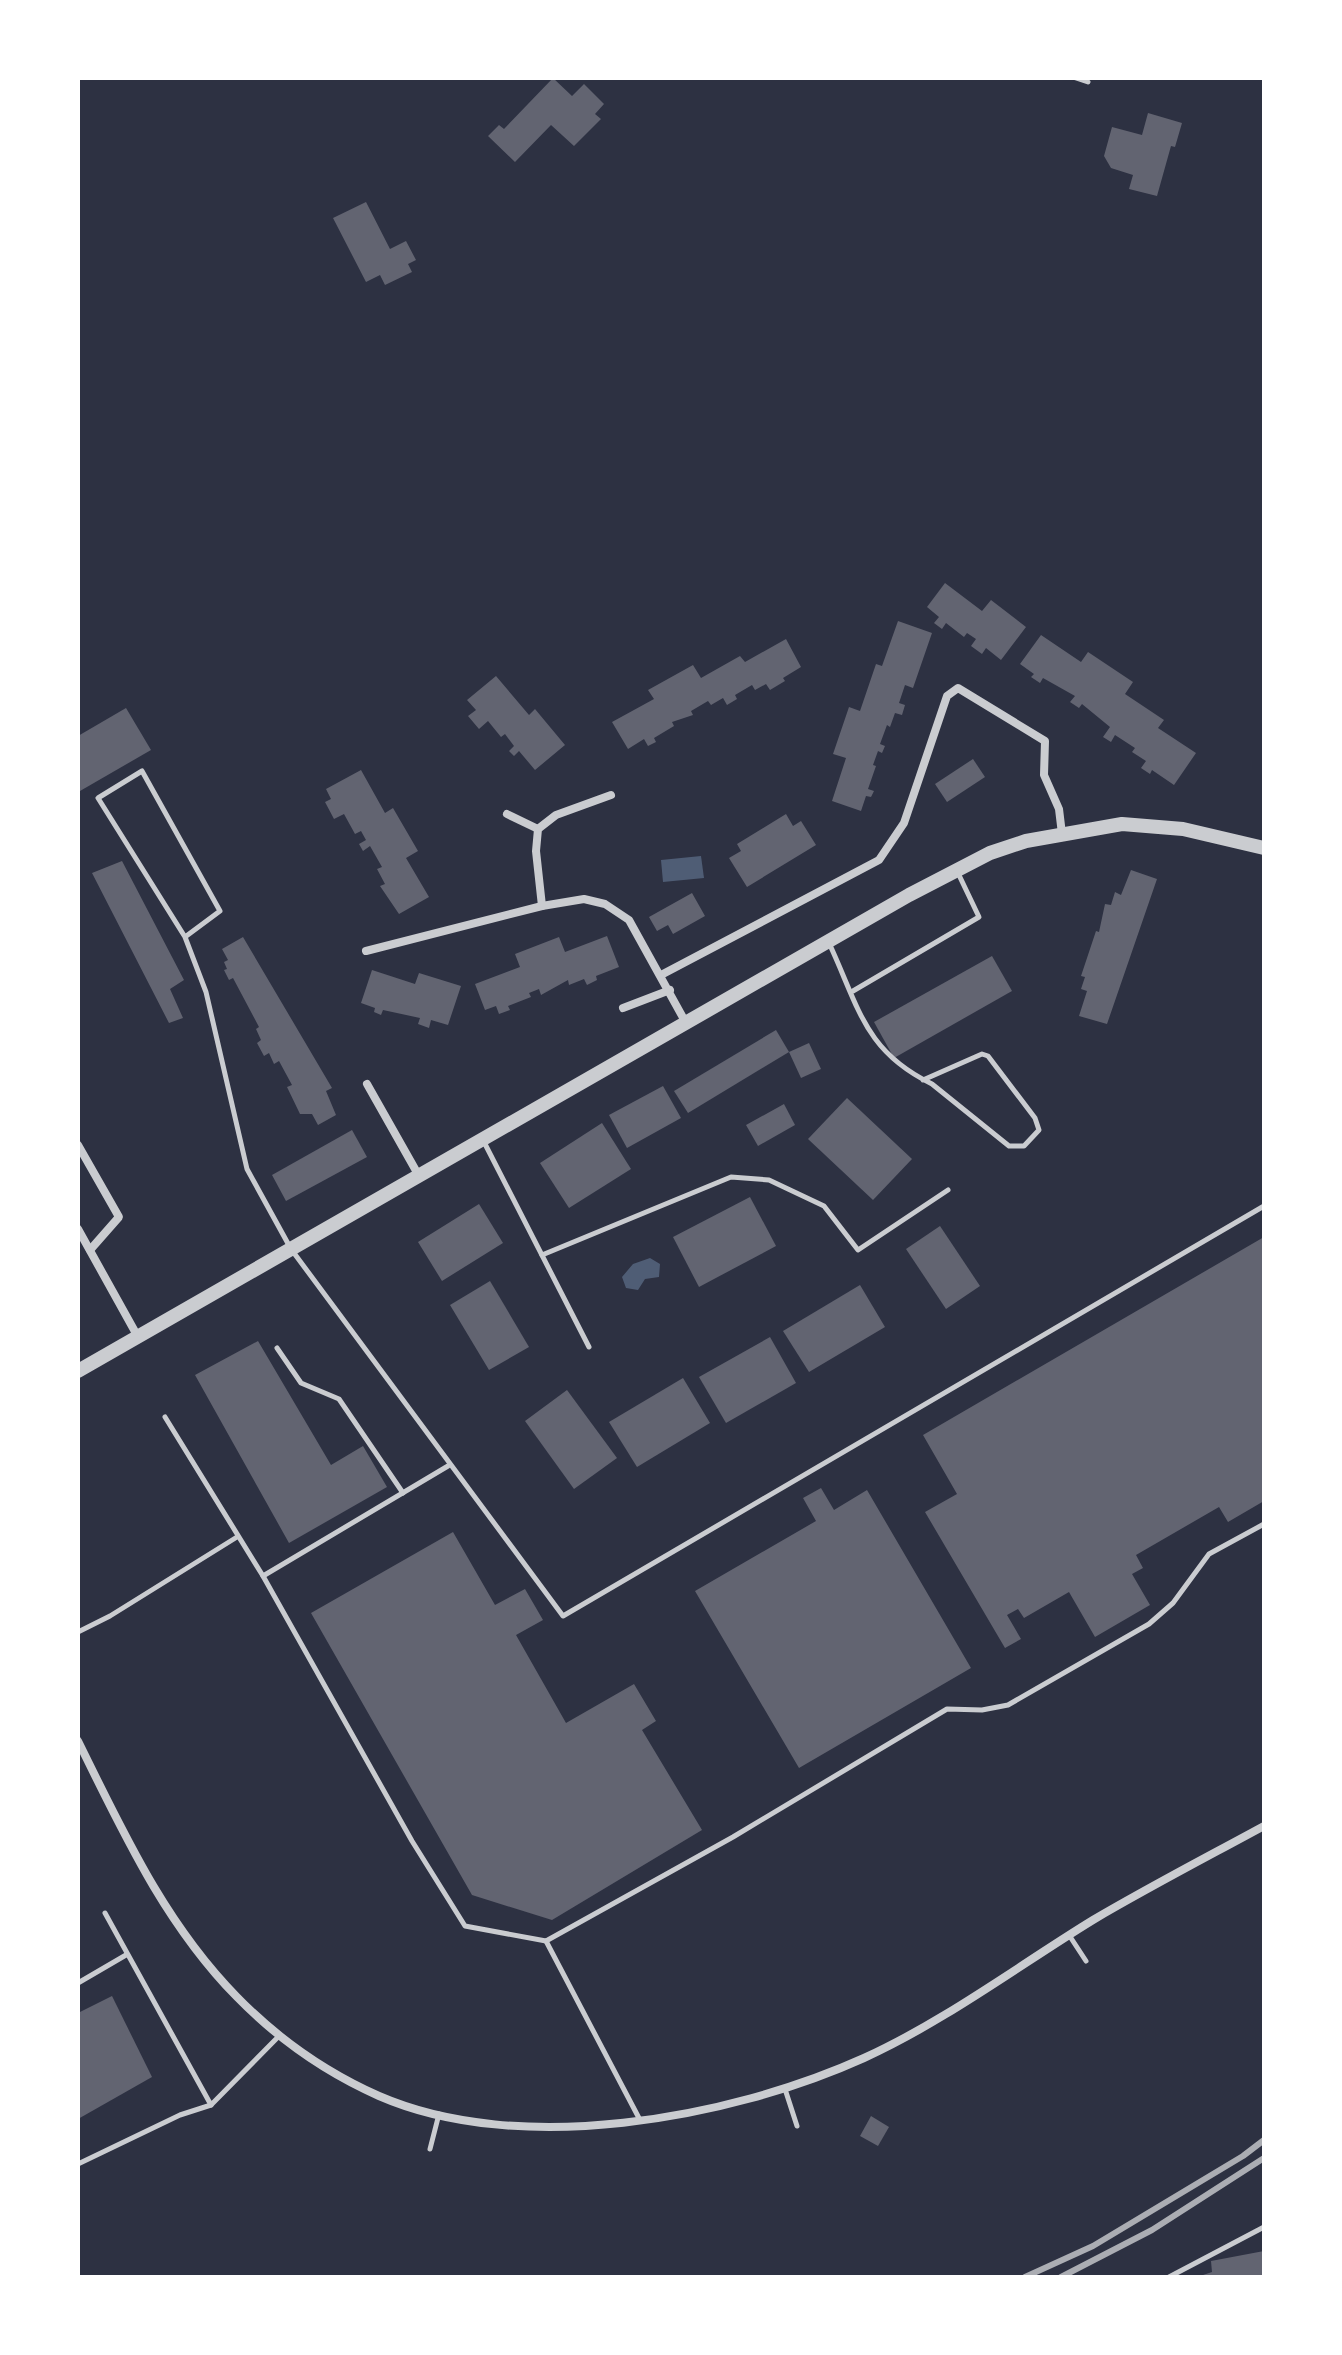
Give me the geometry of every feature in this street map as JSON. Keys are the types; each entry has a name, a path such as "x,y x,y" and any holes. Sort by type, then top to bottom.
{"street":[{"path":"661,975 879,860 904,823 947,696 958,688 1045,741 1044,775 1059,809 1062,834"},
{"path":"538,829 556,815 611,795"},
{"path":"507,814 538,829"},
{"path":"78,1371 957,870 1014,845 1122,824 1183,829 1264,848"},
{"path":"538,829 542,906"},
{"path":"366,951 542,906 584,899 618,910 629,920 687,1024"},
{"path":"623,1008 670,990"},
{"path":"367,1084 419,1176"},
{"path":"78,1145 119,1217 90,1250"},
{"path":"78,1229 138,1337"},
{"path":"78,1741 144,1873 183,1933 236,1996 279,2036 299,2053 380,2097 439,2113 529,2125 640,2120 700,2112 785,2089 911,2034 1069,1935 1264,1826"}],"lane":[{"path":"1076,78 1088,82"},
{"path":"185,937 220,911 142,771 98,798 185,937 206,992 247,1169 291,1249 448,1466 563,1616 1264,1206"},
{"path":"853,991 979,917 957,870"},
{"path":"828,942 853,991 866,1027 879,1048 900,1068 923,1080 1009,1146 1024,1146 1039,1130 1035,1118 988,1056 982,1054 923,1080"},
{"path":"482,1139 589,1347"},
{"path":"542,1255 731,1177 769,1180 824,1206 858,1250 948,1190"},
{"path":"277,1348 301,1383 339,1399 403,1493"},
{"path":"165,1417 263,1576 425,1863 465,1926 546,1941 733,1837 947,1709 982,1710 1008,1705 1149,1624 1173,1603 1209,1554 1264,1524"},
{"path":"263,1576 448,1466"},
{"path":"78,1632 110,1616 237,1537"},
{"path":"105,1913 211,2105"},
{"path":"1069,1935 1086,1961"},
{"path":"546,1941 640,2120"},
{"path":"78,1983 126,1955"},
{"path":"78,2164 180,2115 211,2105 279,2036"},
{"path":"785,2089 797,2126"},
{"path":"430,2149 439,2113"},
{"path":"1169,2277 1264,2227"}],"water":[{"path":"701,856 704,878 663,882 661,860"},
{"path":"650,1258 660,1264 659,1277 645,1279 638,1290 626,1288 622,1277 633,1264"}],"building":[{"path":"553,78 572,96 584,84 604,104 595,114 601,119 574,146 551,125 515,162 488,136 499,125 504,129"},
{"path":"1148,113 1182,123 1175,147 1171,146 1157,196 1129,189 1133,175 1111,168 1104,156 1112,127 1142,135"},
{"path":"366,202 390,249 406,241 416,260 408,264 412,272 385,285 380,275 366,282 333,218"},
{"path":"945,583 982,611 991,600 1026,627 1001,660 986,648 982,654 971,646 976,639 967,633 964,637 946,623 942,629 934,623 939,617 927,607"},
{"path":"898,621 932,633 913,688 905,685 899,703 905,705 902,715 895,713 890,727 887,725 880,744 885,746 882,753 878,751 868,789 874,791 871,797 866,796 861,811 832,801 846,758 833,754 849,707 860,711 876,664 882,666"},
{"path":"1041,635 1081,662 1088,652 1133,682 1125,694 1164,720 1158,728 1196,753 1174,785 1152,770 1150,774 1141,768 1146,761 1132,752 1135,748 1115,735 1111,742 1103,737 1110,727 1082,704 1079,708 1070,702 1075,696 1043,678 1040,683 1031,677 1034,674 1020,664"},
{"path":"786,639 801,667 770,690 766,684 755,690 752,685 735,695 737,699 727,705 723,698 711,705 708,701 691,711 693,715 672,722 674,726 654,738 656,742 648,746 644,739 628,749 612,722 654,699 648,690 693,665 701,678 740,656 745,662"},
{"path":"496,676 529,715 535,709 565,745 535,770 519,751 514,756 509,751 514,746 505,734 501,737 488,721 479,729 468,716 476,710 467,700"},
{"path":"126,708 151,750 80,791 78,736"},
{"path":"973,759 985,777 947,802 935,784"},
{"path":"361,770 385,813 393,808 418,851 406,858 429,897 399,914 380,886 385,884 377,869 382,867 370,846 363,851 359,844 366,840 361,831 355,834 344,814 334,819 325,802 331,799 326,789"},
{"path":"786,814 793,826 801,821 816,845 747,887 729,858 741,851 737,844"},
{"path":"122,861 184,980 170,989 183,1018 169,1023 92,873"},
{"path":"1131,870 1157,879 1107,1024 1079,1016 1087,991 1081,989 1085,977 1081,976 1096,931 1099,932 1105,904 1111,905 1115,892 1121,895"},
{"path":"692,893 705,916 673,934 668,925 657,931 649,917"},
{"path":"607,936 619,967 596,976 597,980 587,985 584,979 569,985 568,980 541,995 539,989 529,993 531,997 508,1006 510,1010 499,1014 496,1006 485,1010 475,984 520,967 515,954 559,937 565,952"},
{"path":"243,937 332,1088 326,1091 336,1115 318,1125 312,1114 300,1114 287,1087 292,1085 279,1061 274,1064 269,1053 264,1056 257,1043 261,1040 256,1029 259,1027 233,978 229,980 224,970 227,969 224,962 228,960 222,949"},
{"path":"992,956 1012,991 894,1058 874,1022"},
{"path":"372,970 415,984 419,973 461,986 448,1025 431,1020 429,1028 418,1024 420,1018 383,1010 381,1015 374,1012 375,1008 361,1003"},
{"path":"776,1030 789,1052 688,1113 674,1091"},
{"path":"809,1043 821,1069 801,1078 789,1052"},
{"path":"663,1086 681,1118 627,1148 609,1115"},
{"path":"847,1098 912,1159 873,1200 808,1139"},
{"path":"784,1104 795,1125 758,1146 746,1125"},
{"path":"602,1123 631,1169 569,1208 540,1163"},
{"path":"352,1130 367,1157 286,1201 272,1175"},
{"path":"750,1197 776,1246 699,1287 673,1237"},
{"path":"479,1204 503,1243 442,1281 418,1242"},
{"path":"940,1226 980,1286 946,1309 906,1249"},
{"path":"1264,1237 1264,1501 1228,1522 1219,1507 1136,1555 1143,1568 1132,1574 1150,1605 1095,1637 1069,1592 1024,1618 1018,1609 1007,1615 1021,1639 1005,1648 925,1512 957,1494 923,1435"},
{"path":"490,1281 529,1347 489,1370 450,1305"},
{"path":"860,1285 885,1327 809,1372 783,1331"},
{"path":"770,1337 796,1383 726,1423 699,1377"},
{"path":"258,1341 331,1465 363,1446 387,1487 289,1543 195,1375"},
{"path":"683,1378 710,1423 637,1467 609,1422"},
{"path":"567,1390 617,1458 574,1489 525,1421"},
{"path":"821,1488 834,1510 867,1490 971,1668 799,1768 695,1591 816,1521 803,1498"},
{"path":"453,1532 495,1605 525,1589 543,1620 516,1635 566,1723 634,1684 656,1721 642,1730 702,1830 552,1920 472,1895 311,1613"},
{"path":"112,1996 152,2077 78,2119 78,2013"},
{"path":"871,2116 889,2127 878,2146 860,2136"},
{"path":"1264,2251 1264,2277 1197,2277 1212,2272 1211,2261"}],"railway":[{"path":"1025,2277 1093,2246 1243,2156 1264,2140"},
{"path":"1061,2277 1152,2230 1264,2158"}]}
